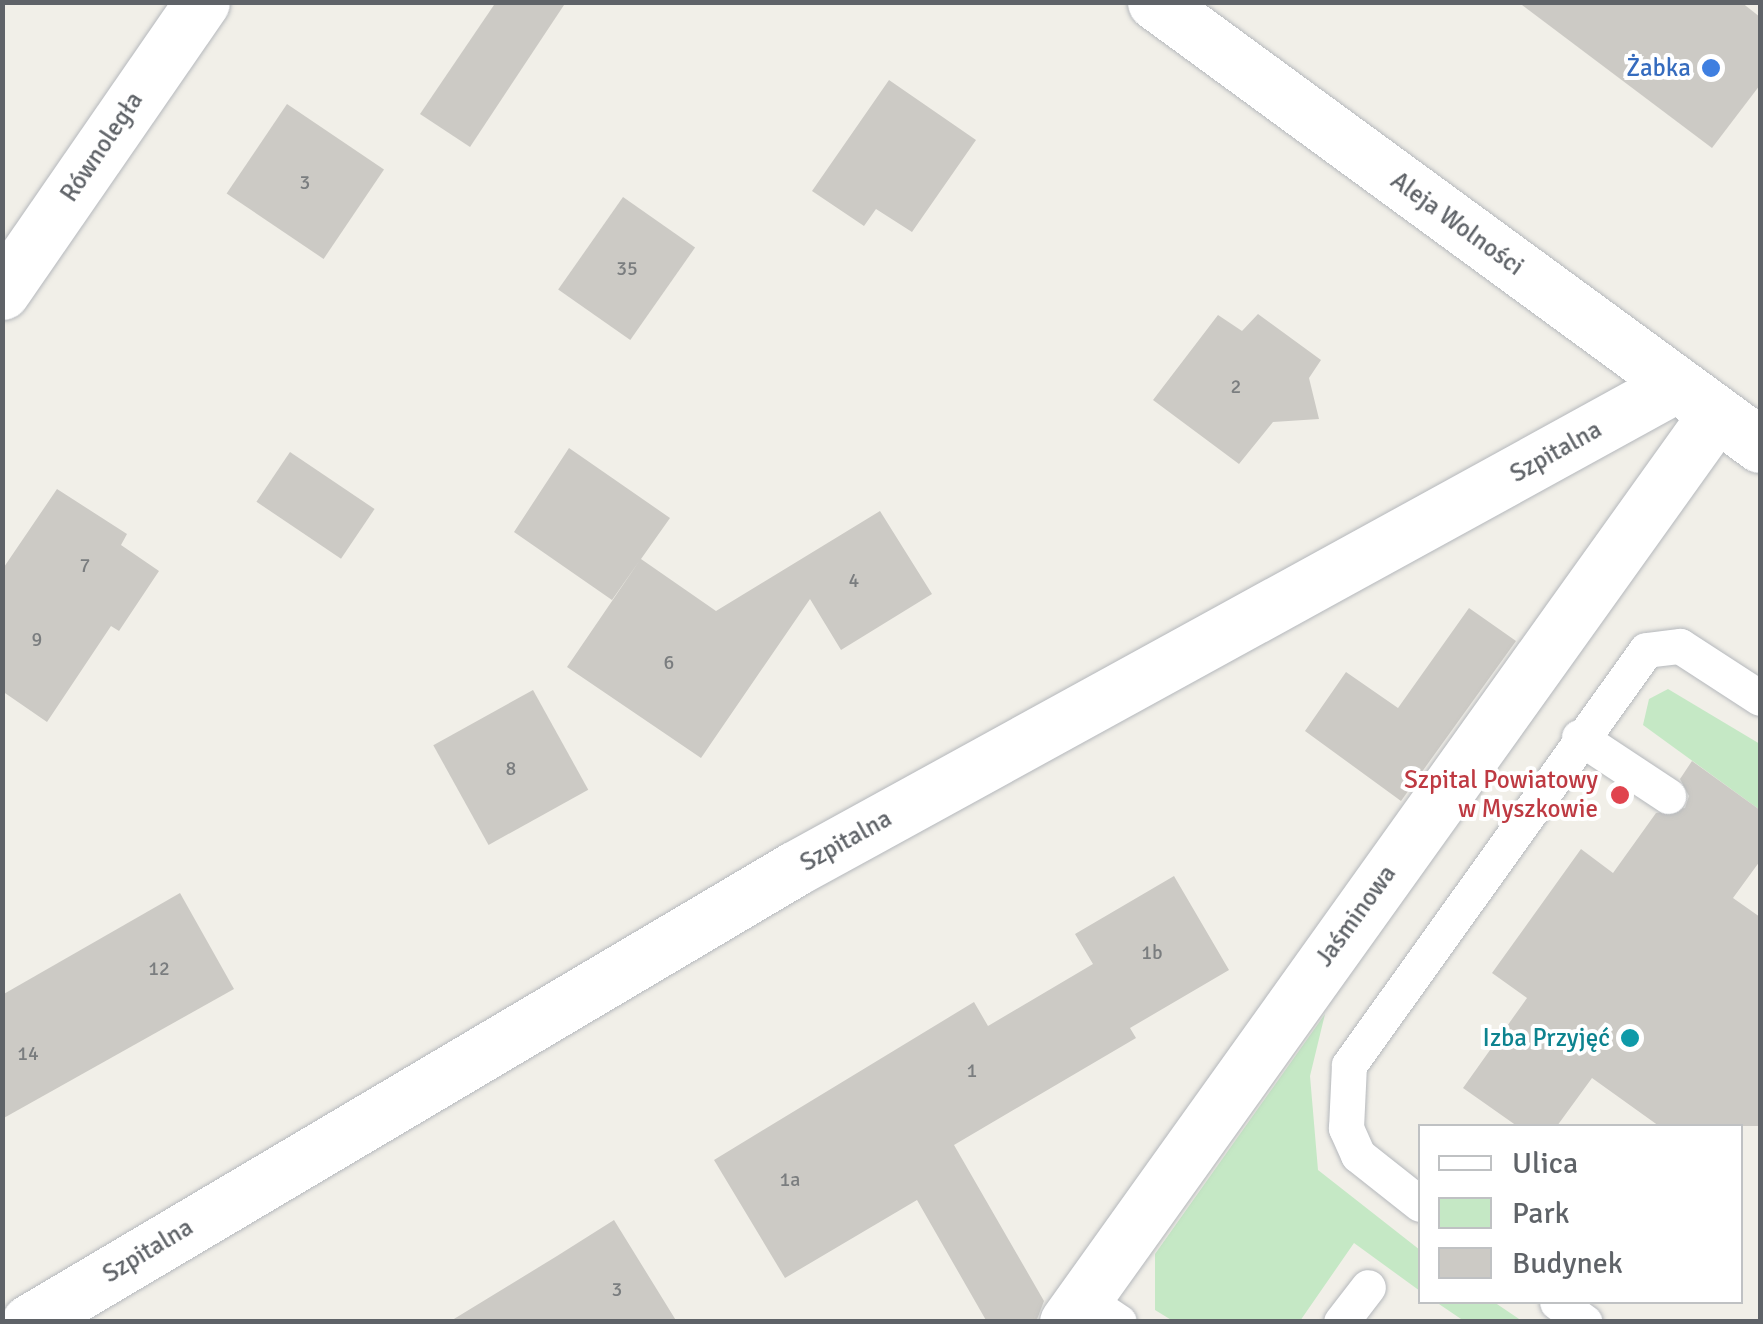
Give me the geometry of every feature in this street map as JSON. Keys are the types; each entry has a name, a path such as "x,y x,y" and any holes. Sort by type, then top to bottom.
{"street":[{"name":"Równoległa","path":"2,292 202,2"},
{"name":"Aleja Wolności","path":"1155,2 1760,446"},
{"name":"Jaśminowa","path":"1090,1314 1696,399"},
{"name":"Szpitalna","path":"29,1322 794,870 1696,399"}],"lane":[{"path":"1418,1202 1358,1156 1344,1111 1349,1065 1630,664 1664,644 1696,654 1760,698"},
{"path":"1579,737 1668,796"},
{"path":"1341,1322 1368,1287"},
{"path":"1560,1304 1586,1322"}],"green space":[{"path":"1668,689 1760,744 1760,810 1643,725 1649,699"},
{"path":"1325,1014 1310,1076 1318,1170 1418,1248 1418,1290 1354,1243 1300,1321 1173,1321 1155,1310 1155,1254"},
{"path":"1439,1304 1497,1304 1522,1321 1464,1321"}],"building":[{"path":"496,2 566,2 470,147 420,114"},
{"path":"1518,2 1741,2 1760,17 1760,85 1712,148"},
{"path":"889,80 976,140 912,232 876,209 864,226 812,191"},
{"path":"287,104 384,169 324,259 227,194"},
{"path":"623,197 695,247 630,340 558,290"},
{"path":"1258,314 1321,360 1309,378 1319,419 1273,422 1239,464 1153,400 1218,315 1242,331"},
{"path":"569,448 670,518 641,559 716,611 880,511 932,594 841,650 810,599 701,758 567,667 640,560 612,600 514,532"},
{"path":"290,452 375,509 341,559 256,502"},
{"path":"57,489 127,534 121,545 159,571 119,631 111,626 47,722 2,691 2,570"},
{"path":"1469,608 1516,641 1401,801 1305,731 1346,672 1398,708"},
{"path":"533,690 588,790 489,845 433,745"},
{"name":"Izba Przyjęć","path":"1692,761 1760,810 1760,861 1733,898 1760,917 1760,1126 1656,1124 1592,1078 1558,1124 1514,1124 1463,1088 1527,998 1492,973 1581,849 1613,873 1656,813 1685,808 1689,796 1680,779"},
{"path":"1174,876 1229,970 1130,1028 1136,1038 954,1145 1044,1301 1036,1322 987,1322 917,1200 785,1278 714,1160 974,1002 988,1026 1093,964 1075,934"},
{"path":"180,893 234,989 2,1119 2,995"},
{"path":"614,1220 677,1322 449,1322 557,1256"}],"place":[{"name":"Żabka","path":"1711,68"},
{"name":"Szpital Powiatowy w Myszkowie","path":"1620,795"},
{"name":"Izba Przyjęć","path":"1630,1038"}]}
